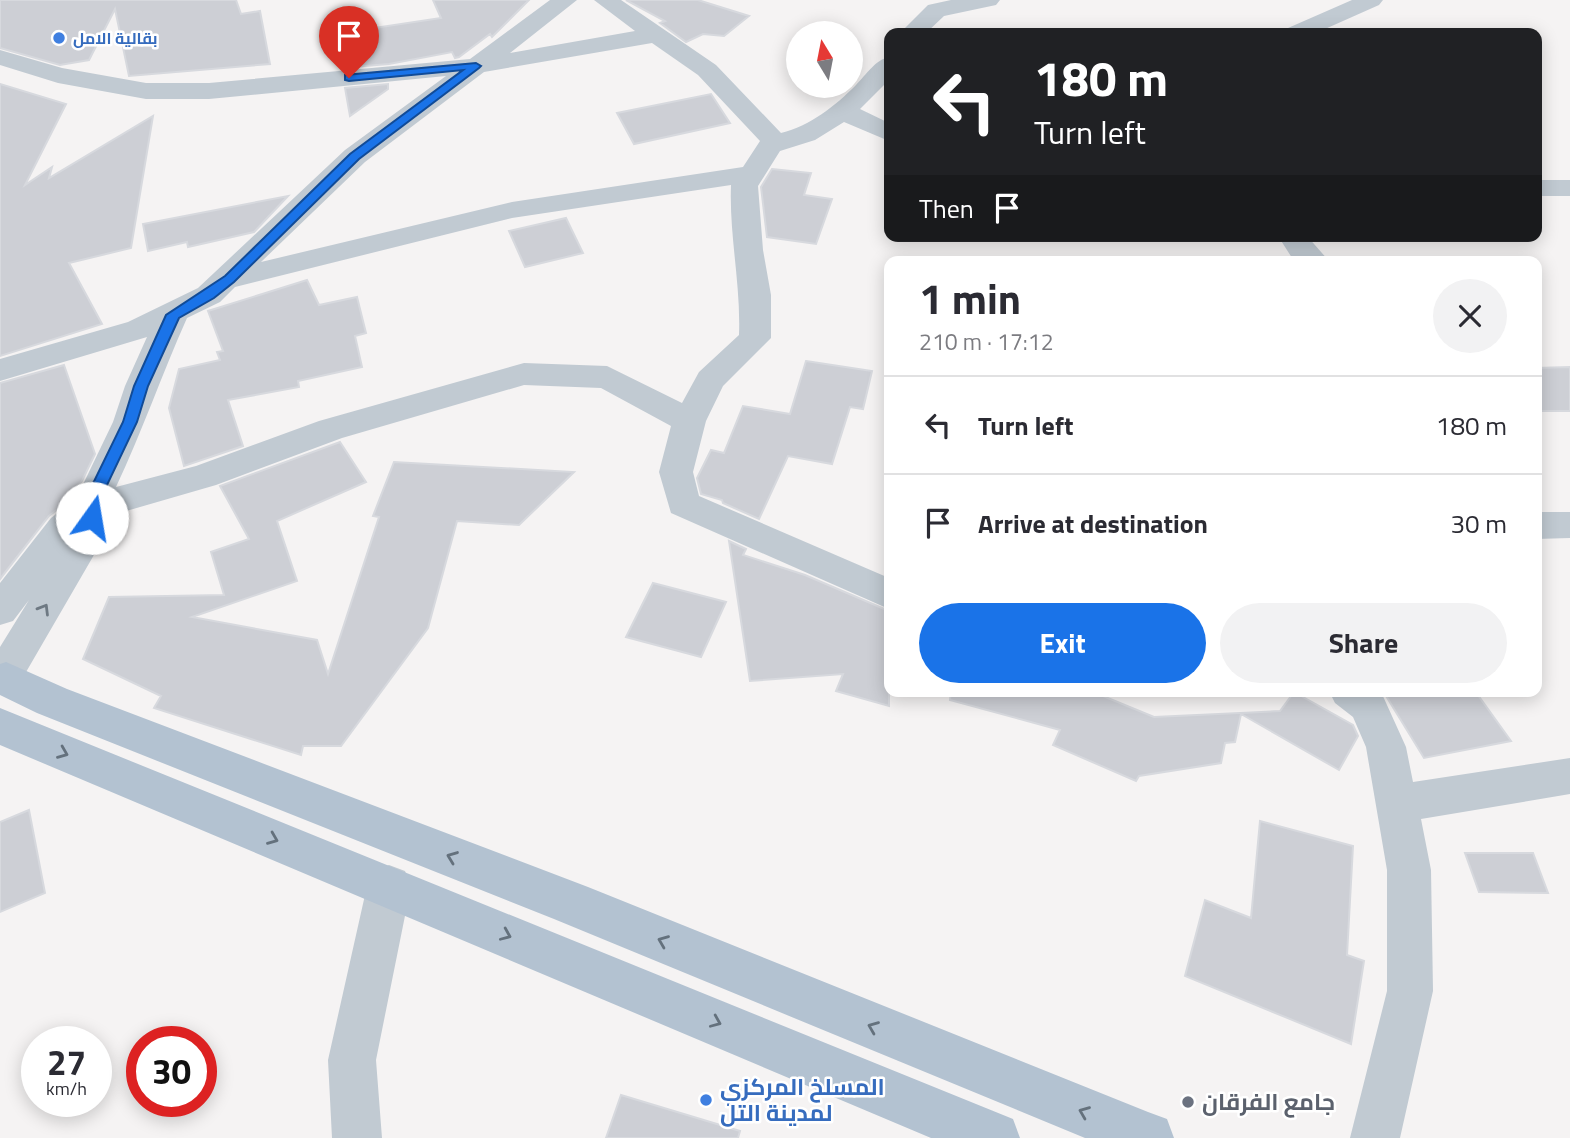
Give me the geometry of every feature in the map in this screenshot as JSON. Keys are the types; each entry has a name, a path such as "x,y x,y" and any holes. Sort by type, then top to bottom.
{"main road":[{"path":"4,672 52,701 571,903 1148,1138"},
{"path":"0,726 994,1138"}],"street":[{"path":"0,370 117,336 173,315 209,295 229,279 355,156 565,0"},
{"path":"606,0 707,71 775,142"},
{"path":"917,28 936,10 988,0"},
{"path":"1308,28 1371,0"},
{"path":"0,57 58,75 146,91 209,90 476,66 656,35"},
{"path":"884,70 860,96 828,122 806,134 775,142 744,186 748,250 756,295 755,338 710,380 689,421 676,472 683,504 884,592"},
{"path":"840,110 884,131"},
{"path":"229,279 512,209 751,174"},
{"path":"1542,188 1570,188"},
{"path":"1295,242 1307,256"},
{"path":"4,672 80,548 92,518 89,508 130,422 141,386 173,315"},
{"path":"0,610 64,528 89,508 204,476 331,429 524,374 607,377 689,421"},
{"path":"1542,526 1570,525"},
{"path":"1357,697 1368,706 1386,747 1409,870 1410,990 1375,1138"},
{"path":"1396,804 1570,776"},
{"path":"357,1138 352,1060 389,886"}],"building":[{"path":"0,0 236,0 241,14 260,11 270,64 129,76 115,9 89,60 60,65 0,48"},
{"path":"433,0 529,0 492,37 490,34 459,57 455,58 452,52 389,64 341,68 334,34 441,18"},
{"path":"626,0 698,0 749,16 724,36 703,34 686,42 660,23 665,21"},
{"path":"0,84 66,104 25,185 52,167 49,178 153,116 131,248 69,263 102,324 0,356"},
{"path":"388,84 388,89 350,116 345,88"},
{"path":"711,94 730,123 634,144 617,113"},
{"path":"772,169 811,173 804,195 832,199 816,244 767,237 761,187"},
{"path":"288,196 254,232 188,247 187,242 148,251 143,224"},
{"path":"566,218 583,253 525,267 509,231"},
{"path":"307,280 319,305 357,297 366,333 355,336 362,367 298,381 299,387 228,400 243,446 184,466 169,408 179,369 220,360 217,352 223,351 208,311"},
{"path":"806,361 872,371 863,409 850,407 832,464 788,456 759,519 723,503 722,500 701,494 697,478 711,450 724,453 743,406 790,414"},
{"path":"64,365 95,454 82,481 63,505 49,516 0,579 0,383"},
{"path":"1570,367 1570,411 1542,411 1542,368"},
{"path":"340,442 366,482 277,521 297,581 192,617 317,640 328,674 379,517 373,516 394,462 574,472 519,525 457,521 428,628 341,746 303,746 301,755 154,708 161,696 83,659 109,597 224,595 211,552 249,539 220,486"},
{"path":"729,541 746,549 743,555 805,575 884,609 884,697 889,697 889,706 836,691 843,674 750,681"},
{"path":"653,583 726,602 701,657 626,637"},
{"path":"950,697 1106,697 1154,717 1280,711 1290,697 1303,697 1353,725 1358,736 1339,770 1241,714 1235,742 1225,743 1221,763 1139,776 1136,781 1053,745 1060,730 950,700"},
{"path":"1387,697 1479,697 1511,741 1424,758"},
{"path":"29,810 45,893 0,912 0,822"},
{"path":"1260,821 1353,846 1347,955 1364,961 1351,1044 1185,976 1205,900 1251,918"},
{"path":"1465,853 1533,853 1548,893 1479,892"},
{"path":"621,1095 740,1131 738,1138 606,1138"}],"place":[{"name":"بقالية الامل","path":"59,38"},
{"name":"المسلخ المركزي لمدينة التل","path":"706,1100"},
{"name":"جامع الفرقان","path":"1188,1102"}],"route":[{"path":"92,518 89,508 130,422 141,386 173,315 209,295 229,279 355,156 476,66 349,78"}]}
